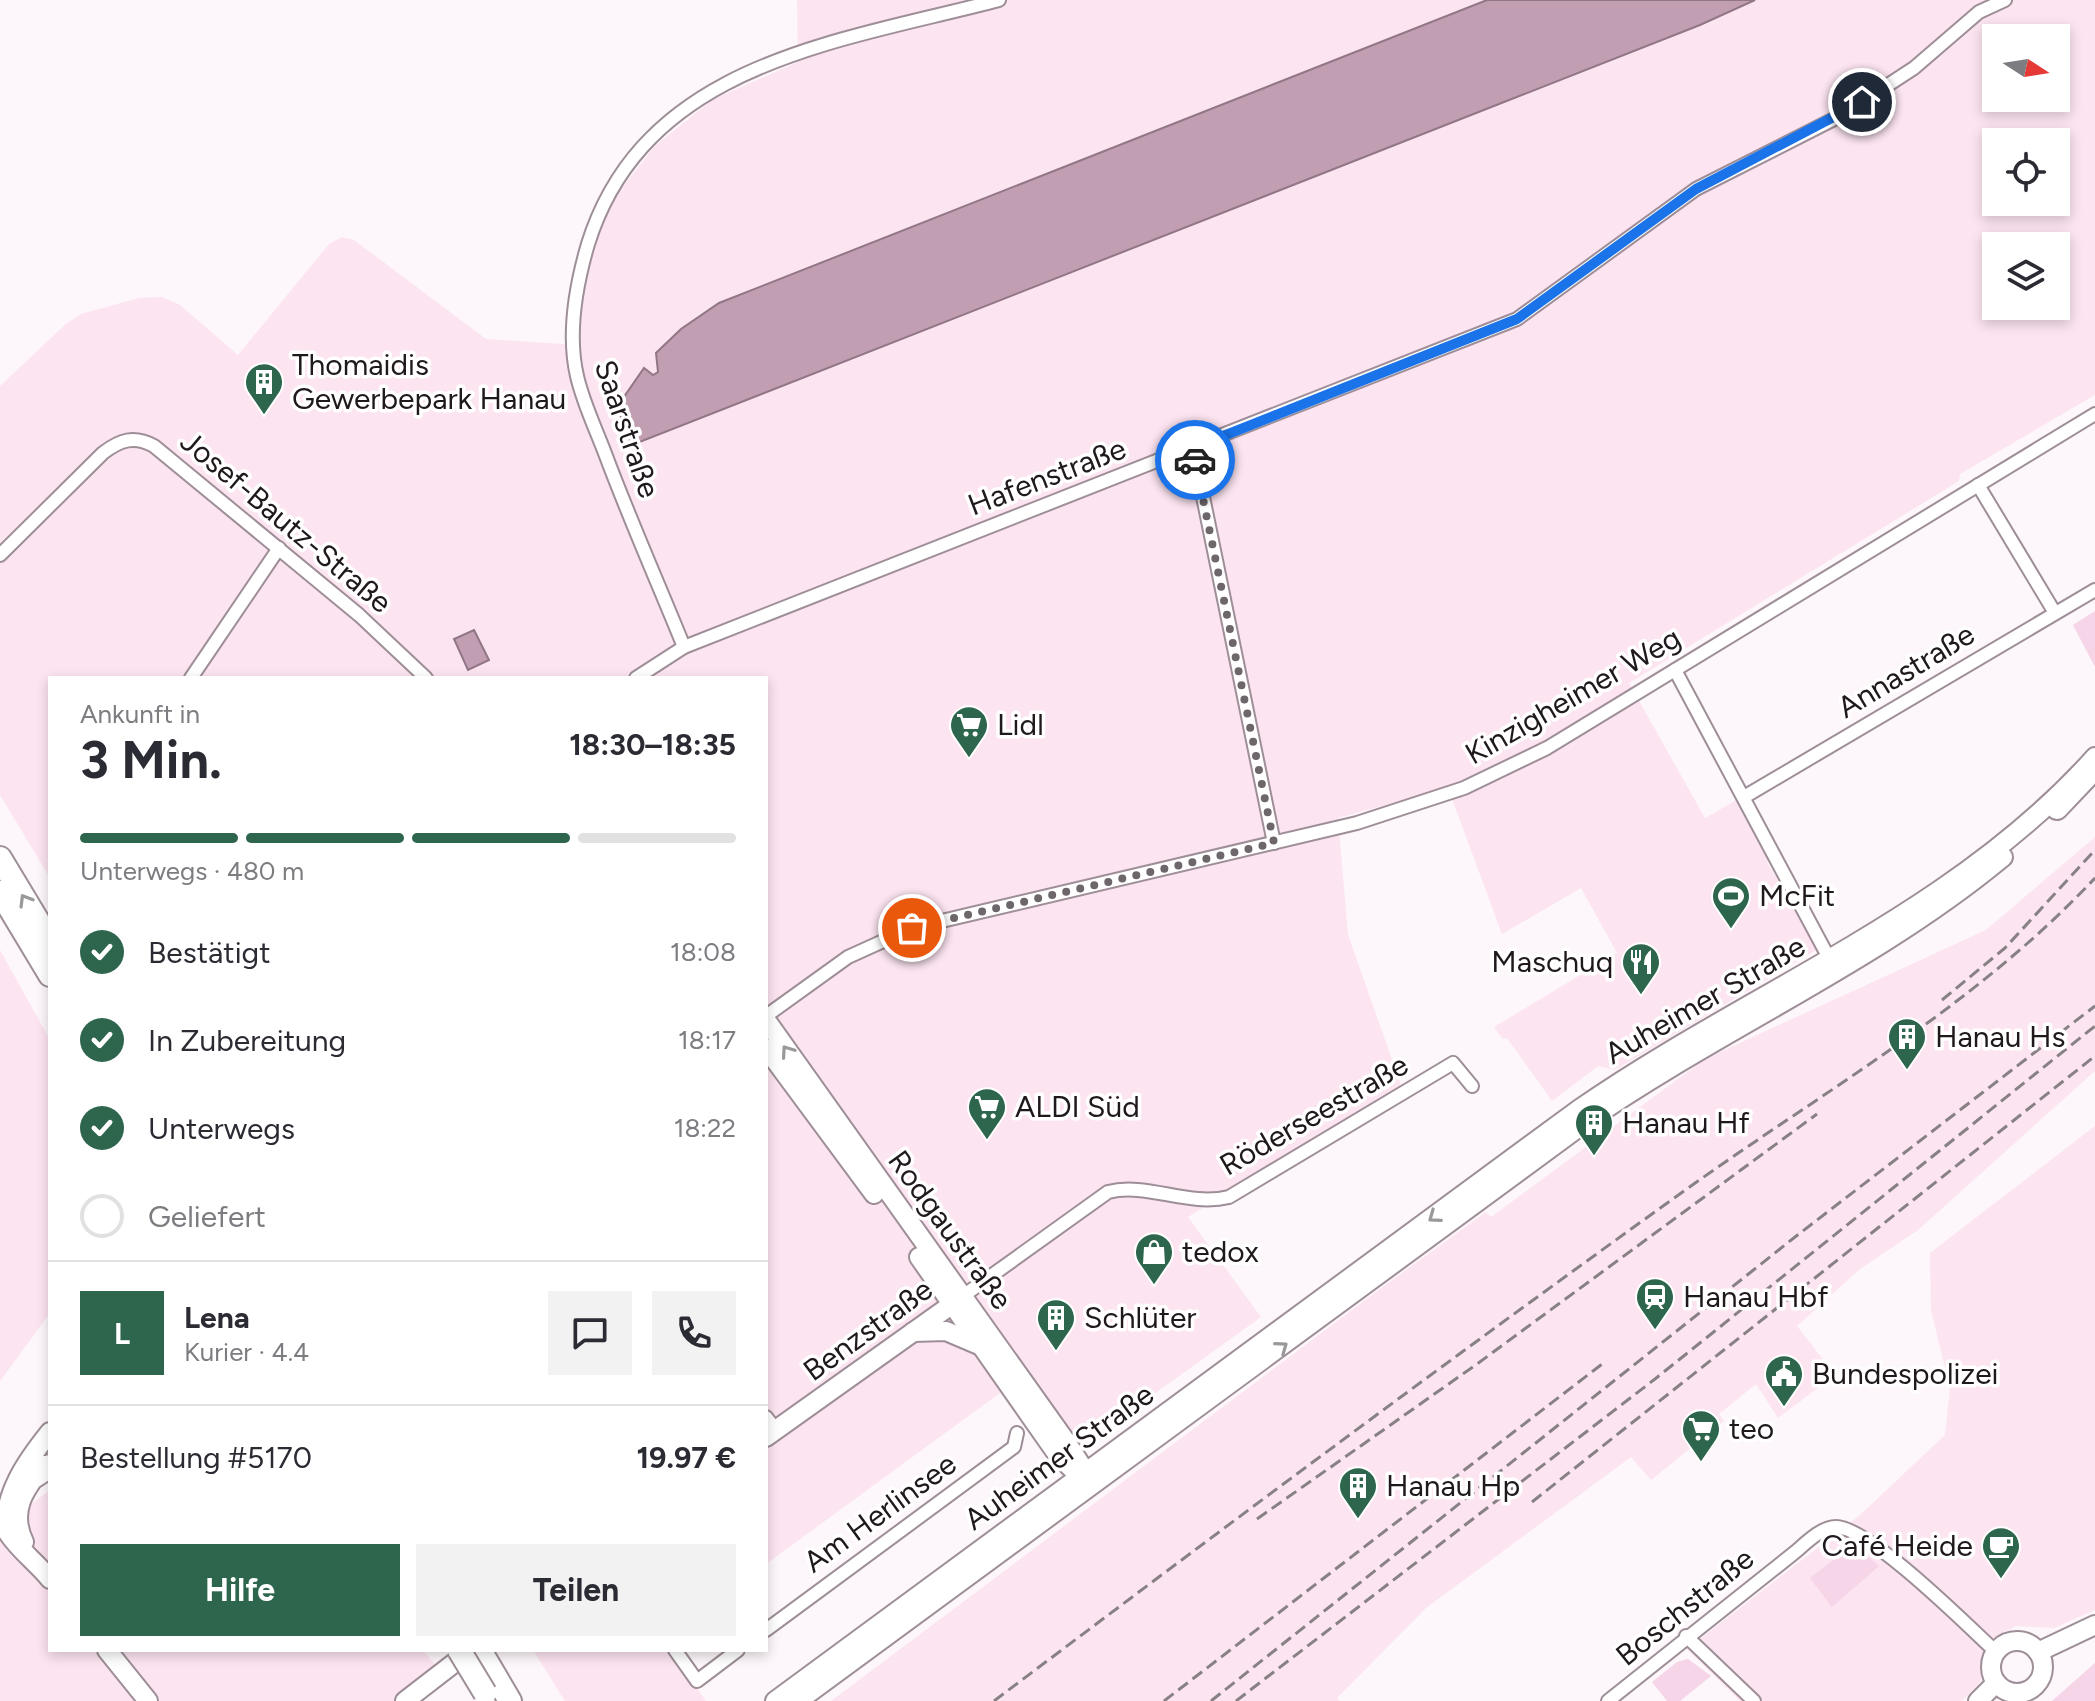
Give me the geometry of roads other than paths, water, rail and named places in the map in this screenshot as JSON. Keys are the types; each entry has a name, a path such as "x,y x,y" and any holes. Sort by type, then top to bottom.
{"highway":[{"path":"0,858 48,938"},
{"path":"0,892 48,972"},
{"path":"461,1652 496,1695"},
{"path":"481,1652 496,1695"}],"main road":[{"name":"Auheimer Straße","path":"798,1701 1105,1475 1637,1070 1830,960 1900,916 2010,838 2053,801 2095,757"},
{"path":"2057,809 2095,769"},
{"name":"Auheimer Straße","path":"775,1701 1121,1447 1644,1082 1739,1024 1841,970 1939,907 2057,809"},
{"name":"Rodgaustraße","path":"768,1021 1062,1449"},
{"name":"Rodgaustraße","path":"768,1051 958,1300 982,1347 1083,1475"},
{"name":"Benzstraße","path":"769,1428 958,1300"},
{"path":"913,1332 946,1331 966,1337 982,1347"},
{"path":"44,1572 9,1535 1,1513 8,1487 48,1435"},
{"path":"1048,1500 1058,1481 1062,1449 1121,1447"},
{"path":"43,1471 19,1502 16,1520 23,1541 44,1572"},
{"path":"1079,1494 1083,1475 1105,1475"},
{"path":"2038,1652 2095,1625"},
{"path":"2017,1641 2038,1652 2043,1665 2041,1675 2031,1689 2011,1693 1996,1683 1991,1672 1996,1652 2017,1641"},
{"path":"109,1652 148,1701"},
{"path":"405,1701 468,1652"},
{"path":"1978,1701 1996,1683"}],"street":[{"name":"Saarstraße","path":"684,647 623,500 577,376 573,338 575,303 584,257 603,205 630,162 650,138 679,110 712,88 794,55 999,0"},
{"path":"1979,12 1991,0"},
{"name":"Hafenstraße","path":"639,676 684,647 1517,319 1696,189 1822,126 1882,90 1914,68 1979,12 2005,0"},
{"name":"Kinzigheimer Weg","path":"768,1017 848,957 912,928 1274,843 1402,809 1491,776 1547,748 2095,414"},
{"name":"Josef-Bautz-Straße","path":"0,555 103,453 121,441 134,439 154,446 279,548 424,676"},
{"path":"1193,448 1274,843"},
{"path":"1978,485 2055,613"},
{"path":"192,676 279,548"},
{"name":"Annastraße","path":"1744,797 2095,590"},
{"path":"1675,670 1830,960"},
{"name":"Röderseestraße","path":"958,1300 1108,1192 1127,1190 1188,1200 1229,1197 1453,1063 1472,1086"},
{"name":"Am Herlinsee","path":"768,1629 1014,1447 1017,1433"},
{"name":"Boschstraße","path":"1608,1701 1686,1636 1824,1530 1835,1527 1849,1530 1932,1594 1996,1652"},
{"path":"1686,1636 1754,1701"},
{"path":"676,1652 697,1681 735,1652"}],"railway":[{"path":"1942,1000 2005,948 2095,850"},
{"path":"994,1701 1597,1254 1949,1007 2049,924 2095,878"},
{"path":"1211,1701 1795,1237 2095,1006"},
{"path":"1236,1701 1655,1379 2095,1026"},
{"path":"1532,1502 2095,1056"},
{"path":"1257,1519 1477,1364 1817,1114"},
{"path":"1164,1701 1606,1361"}],"place":[{"name":"Thomaidis Gewerbepark Hanau","path":"264,416"},
{"name":"Lidl","path":"969,759"},
{"name":"McFit","path":"1731,930"},
{"name":"Maschuq","path":"1641,996"},
{"name":"Hanau Hs","path":"1907,1071"},
{"name":"ALDI Süd","path":"987,1141"},
{"name":"Hanau Hf","path":"1594,1157"},
{"name":"tedox","path":"1154,1286"},
{"name":"Hanau Hbf","path":"1655,1331"},
{"name":"Schlüter","path":"1056,1352"},
{"name":"Bundespolizei","path":"1784,1408"},
{"name":"teo","path":"1701,1463"},
{"name":"Hanau Hp","path":"1358,1520"},
{"name":"Café Heide","path":"2001,1580"}]}
